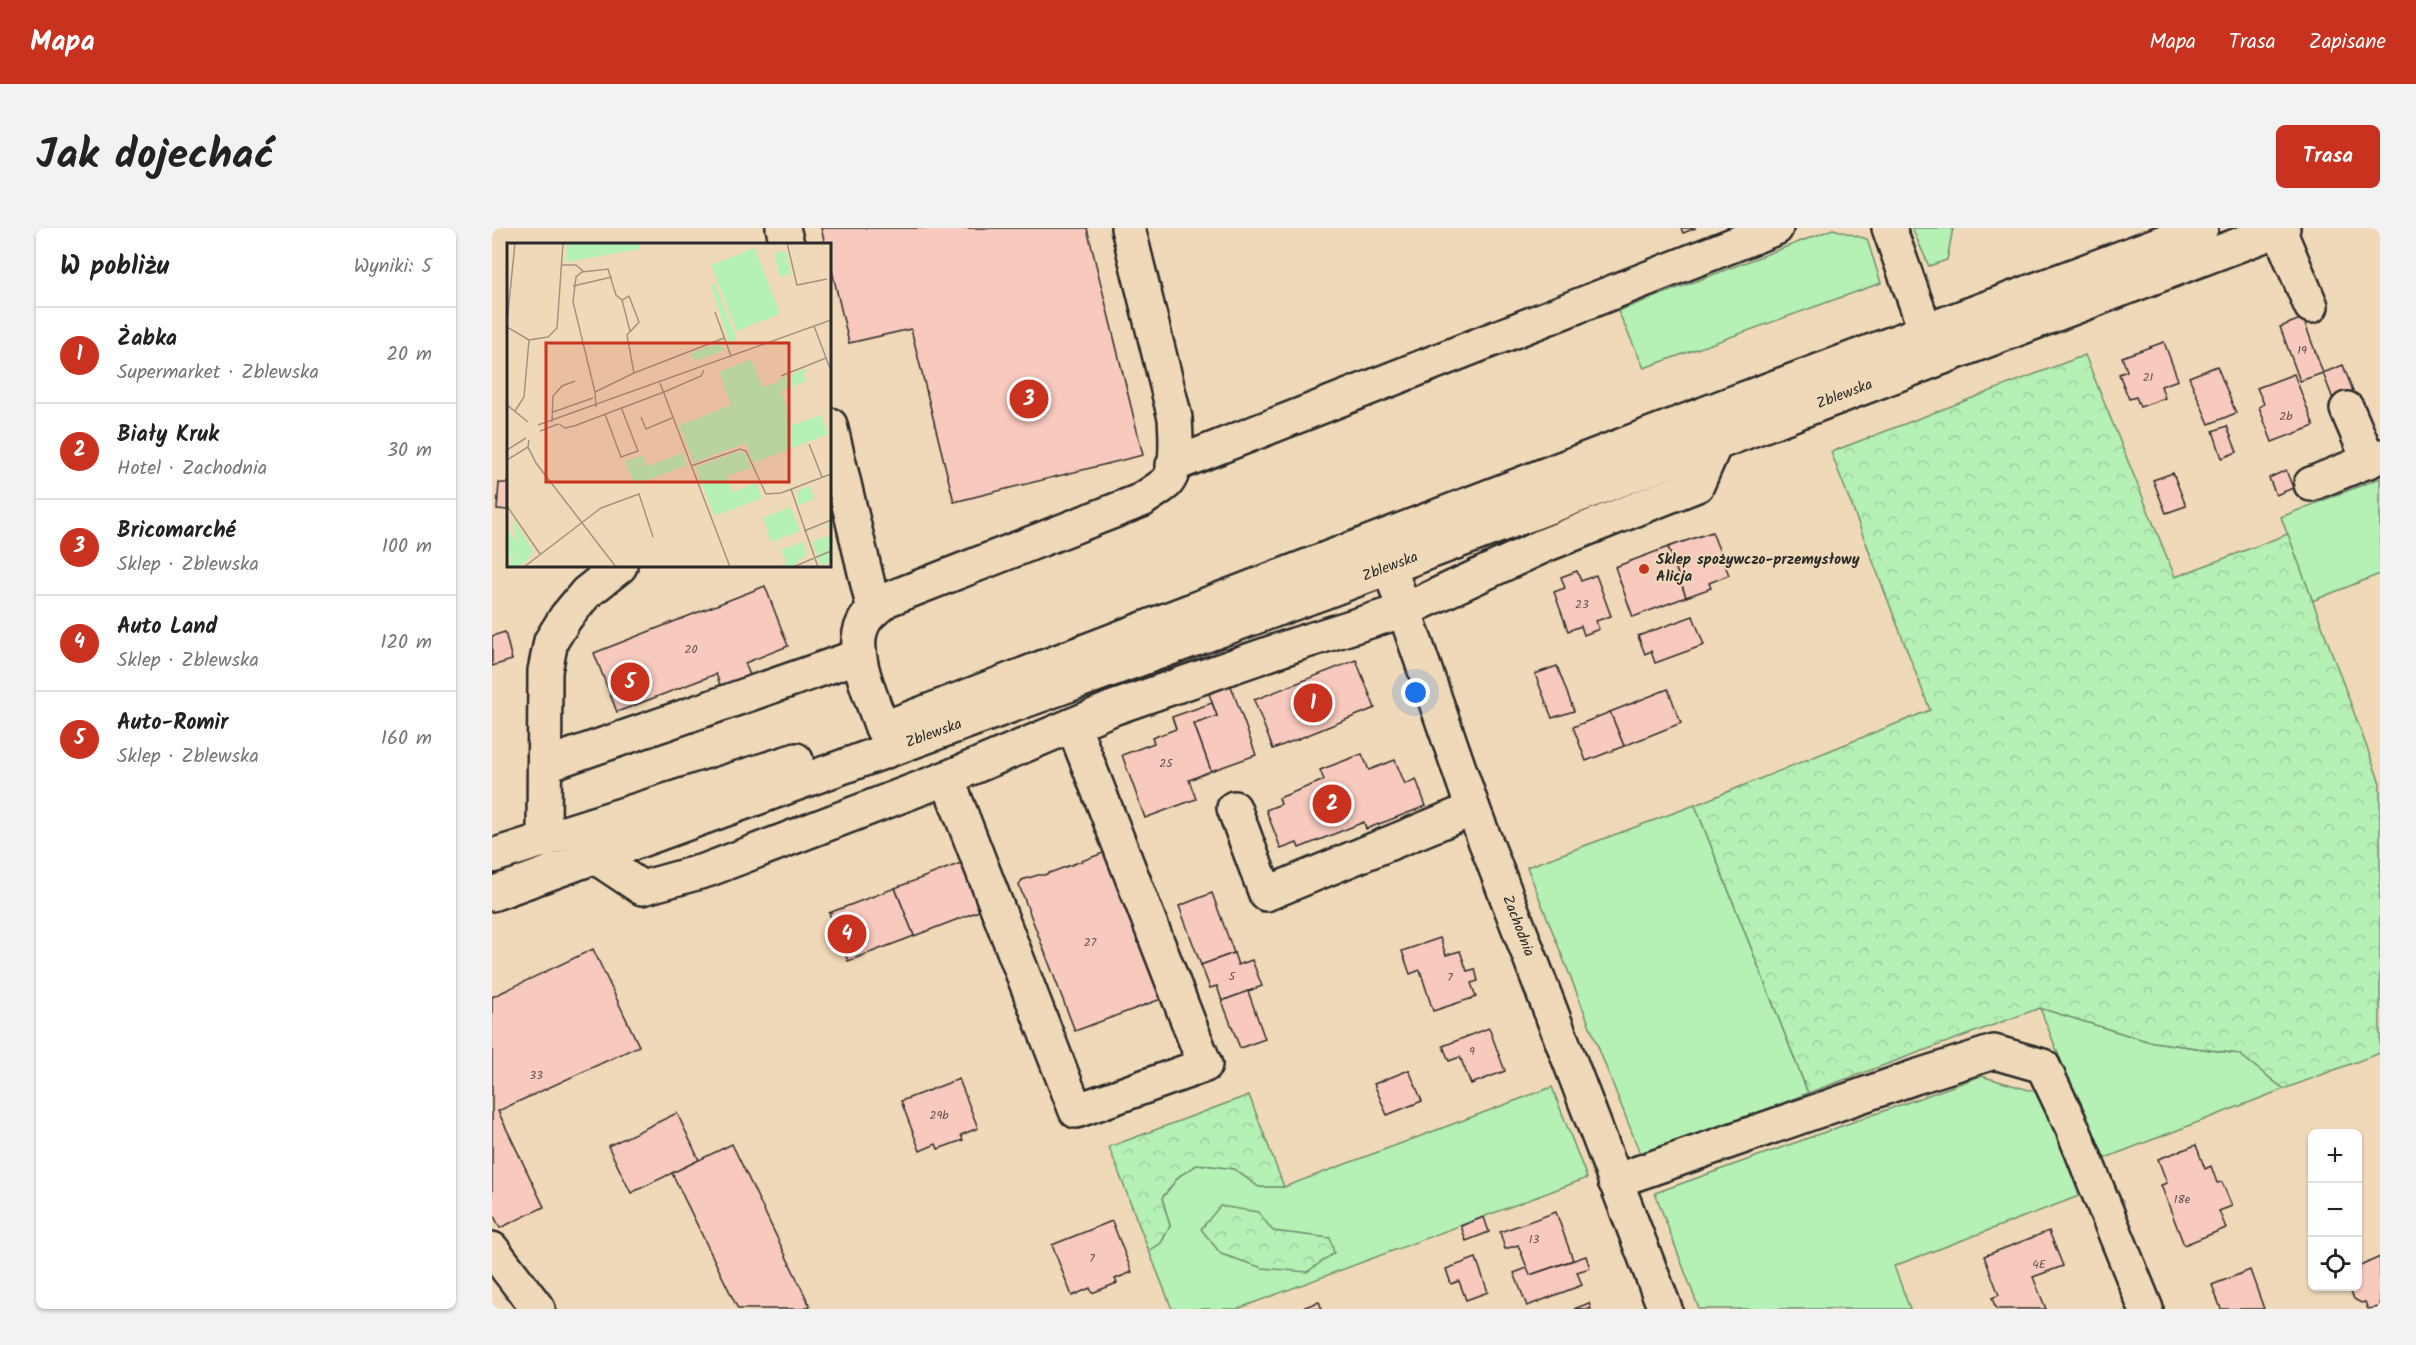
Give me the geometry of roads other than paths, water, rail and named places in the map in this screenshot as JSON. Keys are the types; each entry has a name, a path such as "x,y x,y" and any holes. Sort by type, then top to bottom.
{"main road":[{"path":"783,228 787,243"},
{"path":"882,728 859,656 858,636 863,622 874,610 886,600 1142,500 1167,482 1173,465 1177,441 1175,418 1128,228"},
{"path":"1173,465 1776,228"},
{"path":"1889,228 1926,332"},
{"name":"Zblewska","path":"492,894 1385,552 1926,332 2201,228"},
{"path":"2281,229 2311,306"},
{"name":"Zblewska","path":"492,856 813,755 882,728 1385,552 1715,444 2281,229"},
{"path":"2311,484 2374,458 2347,409"},
{"path":"831,429 874,610"},
{"path":"594,856 642,888 708,870 947,778 1113,708 1294,645 1405,610 1545,545 1697,485 1715,444"},
{"name":"Zachodnia","path":"1385,552 1473,809 1665,1309"},
{"path":"544,841 545,671 551,641 566,617 586,593 619,567"},
{"path":"545,765 859,656"},
{"path":"947,778 1076,1111 1205,1065 1072,725"},
{"path":"1234,808 1266,894 1473,809"},
{"path":"1615,1181 1994,1052 2043,1066 2072,1127 2146,1309"},
{"path":"492,1249 538,1309"}],"place":[{"name":"Bricomarché","path":"1029,399"},
{"name":"Sklep spożywczo-przemysłowy Alicja","path":"1644,569"},
{"name":"Auto-Romir","path":"630,682"},
{"name":"Żabka","path":"1313,703"},
{"name":"Biały Kruk","path":"1332,804"},
{"name":"Auto Land","path":"847,934"}]}
